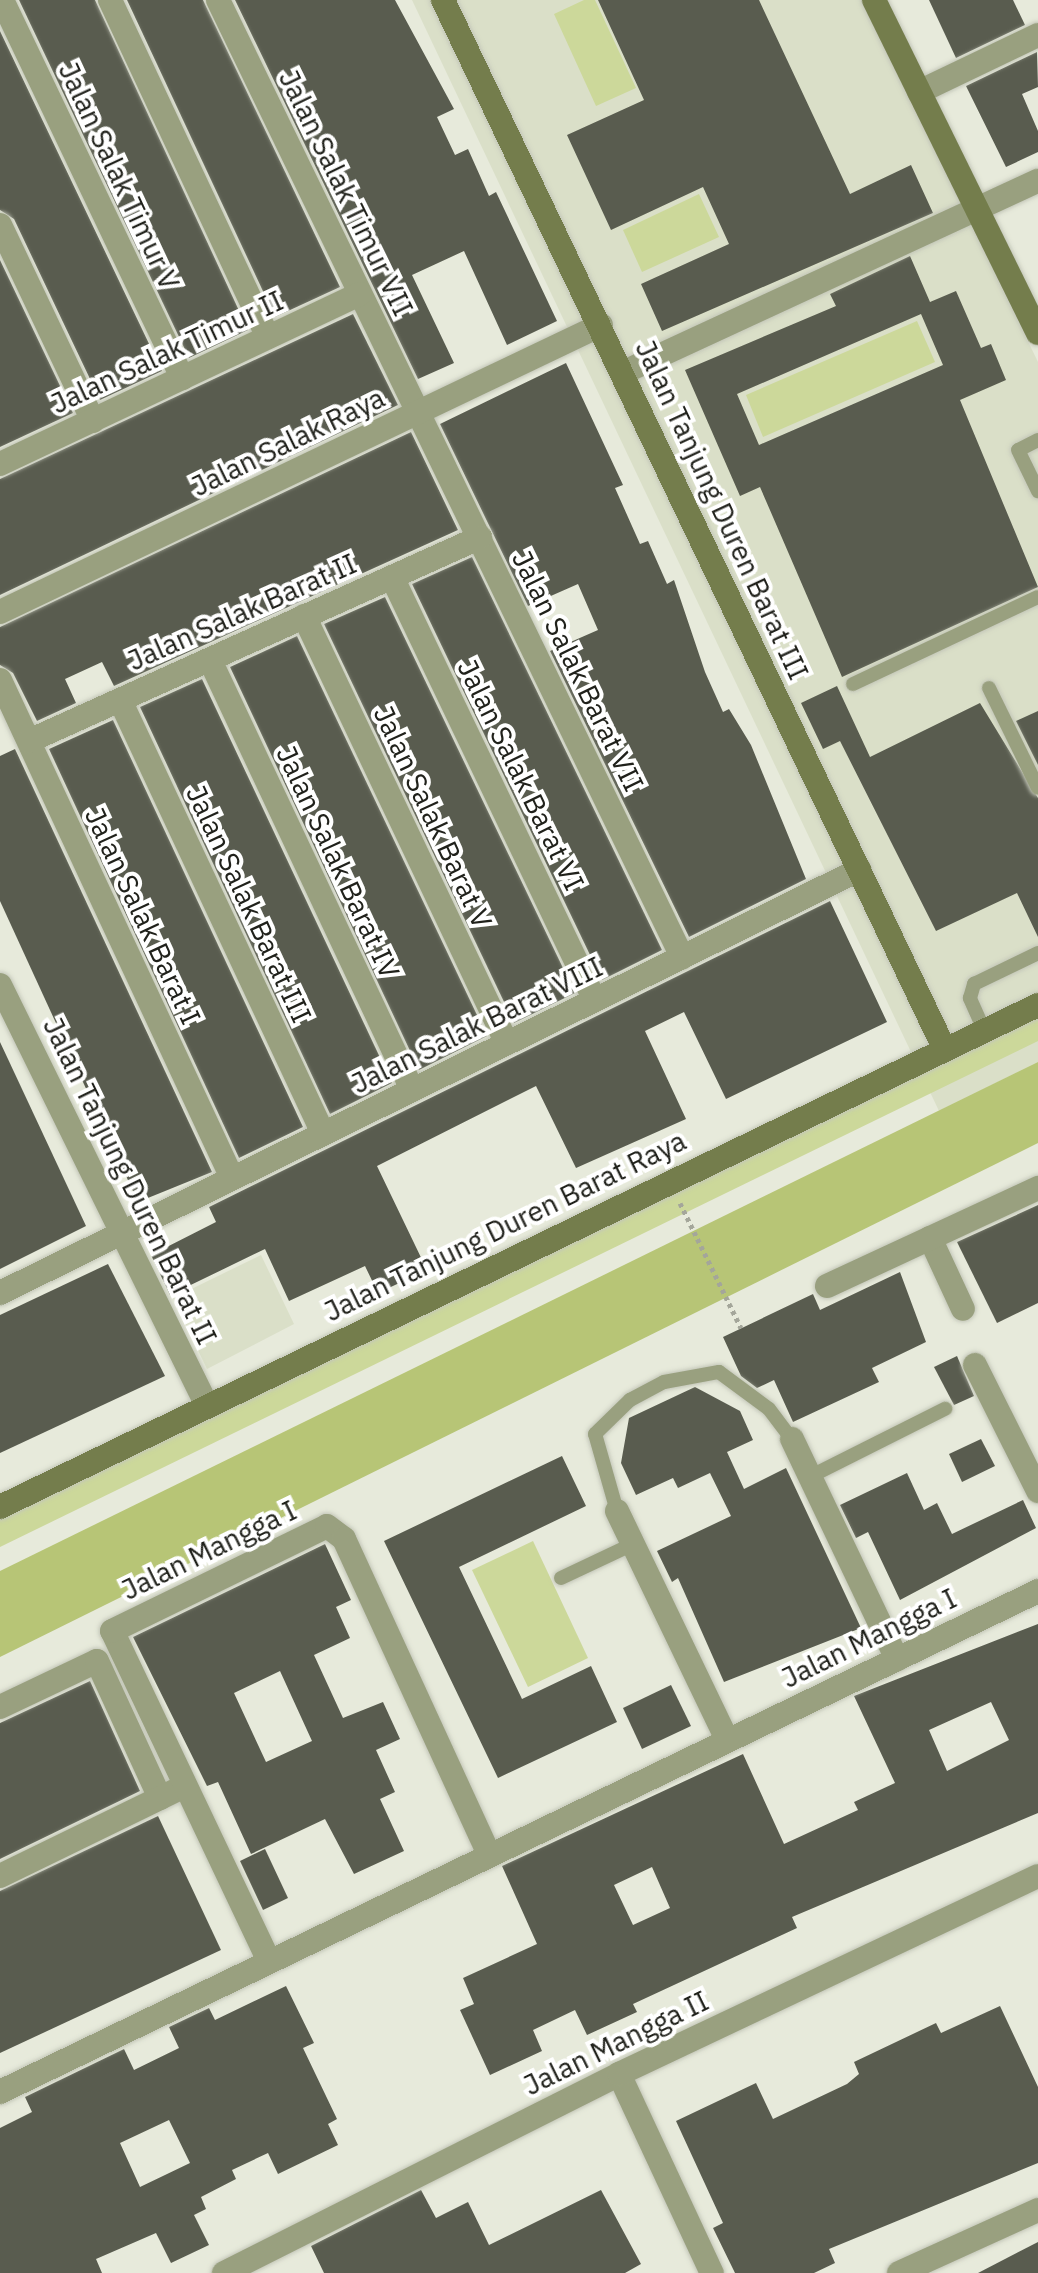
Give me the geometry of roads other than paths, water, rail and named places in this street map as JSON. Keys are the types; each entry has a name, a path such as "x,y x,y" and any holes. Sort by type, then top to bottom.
{"street":[{"name":"Jalan Salak Timur V","path":"2,0 182,378"},
{"path":"110,0 268,337"},
{"name":"Jalan Salak Timur VII","path":"218,0 360,294 421,411"},
{"name":"Jalan Tanjung Duren Barat III","path":"443,0 624,372 944,1048"},
{"path":"874,0 1038,333"},
{"path":"919,92 1038,35"},
{"path":"624,372 1038,181"},
{"path":"0,225 93,421"},
{"name":"Jalan Salak Timur II","path":"0,462 360,294"},
{"name":"Jalan Salak Raya","path":"0,612 601,325"},
{"name":"Jalan Salak Barat VII","path":"421,411 682,957"},
{"name":"Jalan Salak Barat II","path":"29,741 480,537"},
{"name":"Jalan Salak Barat VI","path":"392,577 595,1000"},
{"name":"Jalan Salak Barat V","path":"304,616 507,1043"},
{"name":"Jalan Salak Barat IV","path":"210,660 412,1090"},
{"name":"Jalan Salak Barat I","path":"0,680 232,1178"},
{"name":"Jalan Salak Barat III","path":"120,700 323,1134"},
{"name":"Jalan Salak Barat VIII","path":"3,1284 121,1233 859,870"},
{"name":"Jalan Tanjung Duren Barat II","path":"0,985 206,1404"},
{"name":"Jalan Tanjung Duren Barat Raya","path":"0,1507 206,1404 1038,1005"},
{"path":"827,1286 1038,1188"},
{"path":"930,1238 963,1309"},
{"path":"975,1365 1038,1491"},
{"path":"792,1439 813,1475 897,1659"},
{"path":"617,1511 727,1740"},
{"name":"Jalan Mangga I","path":"268,1959 183,1787 112,1631 327,1526 344,1539 489,1854"},
{"name":"Jalan Mangga I","path":"0,2092 268,1959 1038,1591"},
{"path":"0,1707 97,1661 160,1798"},
{"path":"0,1876 183,1787"},
{"name":"Jalan Mangga II","path":"224,2273 619,2074 1038,1876"},
{"path":"619,2074 712,2273"},
{"path":"899,2273 938,2266 1038,2210"}],"lane":[{"path":"1038,440 1018,450 1038,491"},
{"path":"853,684 1038,597"},
{"path":"989,688 1038,788"},
{"path":"984,1030 970,998 974,984 1038,953"},
{"path":"617,1511 595,1434 630,1400 664,1382 719,1372 769,1409 792,1439"},
{"path":"813,1475 945,1409"},
{"path":"561,1578 633,1544"}]}
